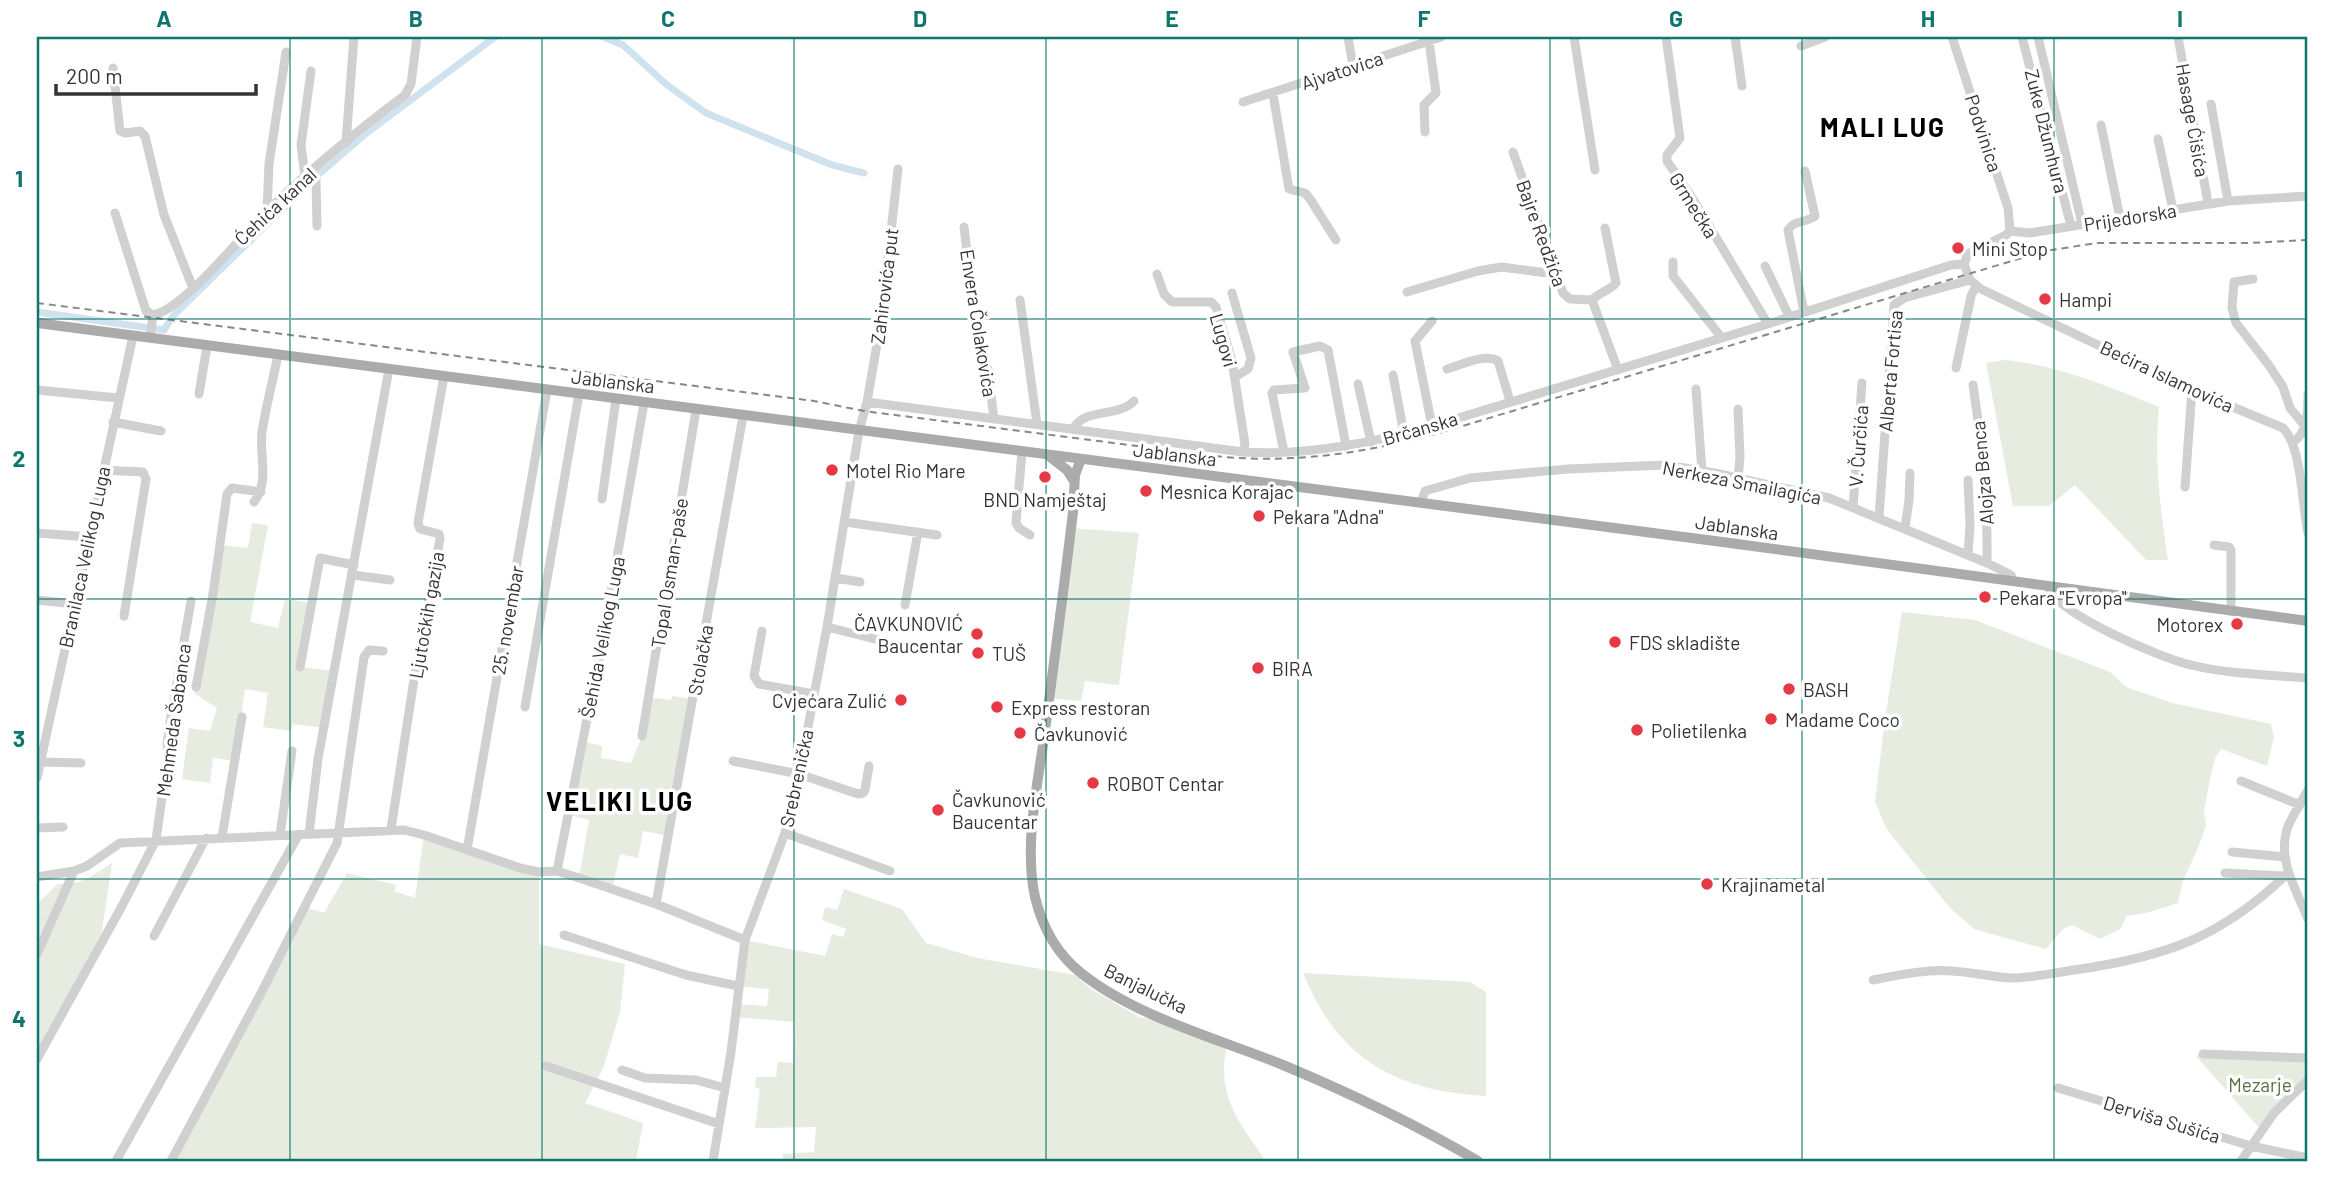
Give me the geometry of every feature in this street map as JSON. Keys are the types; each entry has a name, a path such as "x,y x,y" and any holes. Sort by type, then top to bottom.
{"main road":[{"name":"Jablanska","path":"37,323 2308,621"},
{"path":"1047,454 1067,470 1074,481"},
{"path":"1073,512 1076,468 1083,459"},
{"path":"1073,512 1083,459"},
{"name":"Banjalučka","path":"1073,512 1036,793 1033,836 1032,871 1035,896 1044,925 1058,948 1079,972 1100,988 1129,1003 1381,1107 1478,1161"}],"street":[{"path":"346,142 354,37"},
{"name":"Ćehića kanal","path":"152,318 193,288 267,211 311,177 346,142 405,95 411,85 417,37"},
{"path":"1348,37 1353,66"},
{"name":"Ajvatovica","path":"1243,103 1441,37"},
{"path":"1574,37 1595,170"},
{"name":"Grmečka","path":"1666,37 1680,133 1679,142 1667,155 1667,161 1768,324"},
{"path":"1735,37 1742,86"},
{"path":"1801,46 1825,37"},
{"name":"Podvinica","path":"1952,37 2008,208 2010,231"},
{"name":"Zuke Džumhura","path":"2022,37 2071,226"},
{"path":"2038,37 2082,224"},
{"name":"Hasage Ćišića","path":"2178,37 2208,204"},
{"path":"1425,132 1424,105 1436,93 1429,41"},
{"path":"267,211 270,164 286,52"},
{"path":"113,68 120,131 140,131 145,136 164,215 193,288"},
{"path":"311,71 301,145 311,177 317,226"},
{"path":"1273,94 1289,190 1302,192 1310,198 1336,240"},
{"path":"2211,104 2228,201"},
{"path":"2101,124 2120,218"},
{"path":"2158,139 2173,210"},
{"name":"Bajre Redžića","path":"1513,152 1566,297 1577,301 1592,300 1618,370"},
{"name":"Zahirovića put","path":"859,431 881,321 898,169"},
{"path":"1804,312 1787,230 1815,216 1805,171"},
{"name":"Prijedorska","path":"1964,264 1968,254 2010,231 2030,233 2228,201 2308,196"},
{"path":"114,213 146,311 152,318 150,337"},
{"name":"Envera Čolakovića","path":"964,227 974,311 988,370 994,419"},
{"path":"1592,300 1599,292 1615,286 1616,283 1605,228"},
{"path":"1673,262 1673,276 1721,337"},
{"path":"1956,368 1973,283 1964,264"},
{"name":"Brčanska","path":"865,406 1037,424 1244,452 1284,452 1346,446 1432,426 1768,324 1951,265 1964,264"},
{"path":"1765,266 1789,316"},
{"path":"1407,292 1501,267 1556,274"},
{"name":"Lugovi","path":"1157,274 1164,295 1172,302 1214,304 1235,377 1244,452"},
{"path":"2253,279 2234,282 2233,317 2268,364 2285,391 2290,408 2304,425"},
{"name":"Bećira Islamovića","path":"1973,283 2192,390 2283,428 2292,443"},
{"name":"Alberta Fortisa","path":"1879,518 1894,305 1904,298 1973,283"},
{"path":"1232,293 1251,358 1248,369 1235,377"},
{"path":"1020,300 1037,424"},
{"path":"1432,321 1415,341 1432,426"},
{"name":"Branilaca Velikog Luga","path":"37,778 133,336"},
{"path":"199,394 207,346"},
{"path":"1284,452 1272,393 1274,390 1305,388 1293,352 1320,346 1328,350 1346,446"},
{"path":"254,502 261,492 262,433 278,355"},
{"path":"1447,369 1486,358 1494,359 1510,401"},
{"path":"116,1161 304,834 389,369"},
{"path":"1393,375 1404,434"},
{"name":"Ljutočkih gazija","path":"391,829 415,673 440,539 439,534 420,529 418,523 444,376"},
{"name":"V. Čurčića","path":"1853,508 1862,383"},
{"path":"1359,384 1371,442"},
{"name":"Alojza Benca","path":"1973,385 1983,454 1988,527 1987,563"},
{"path":"1696,388 1702,471"},
{"path":"37,390 118,398"},
{"name":"25. novembar","path":"467,850 547,390"},
{"path":"2185,486 2192,390"},
{"path":"525,707 579,394"},
{"path":"2308,394 2308,418 2301,436 2292,443 2308,533"},
{"path":"603,499 616,399"},
{"path":"1073,429 1082,418 1128,407 1135,401"},
{"name":"Šehida Velikog Luga","path":"556,871 603,638 644,402"},
{"path":"1738,409 1738,479"},
{"name":"Topal Osman-paše","path":"642,736 696,410"},
{"name":"Stolačka","path":"656,904 743,416"},
{"path":"113,422 161,432"},
{"name":"Srebrenička","path":"713,1161 745,940 785,833 799,774 836,578 859,431"},
{"path":"1022,451 1016,523 1018,528 1030,535"},
{"name":"Nerkeza Smailagića","path":"1421,503 1425,491 1470,478 1568,469 1654,466 1702,471 1829,498 1987,563 2011,575 2013,581"},
{"path":"102,470 143,472 146,479 124,616"},
{"path":"1905,528 1910,473"},
{"path":"1968,480 1968,555"},
{"path":"196,687 227,494 232,488 261,492"},
{"path":"845,522 937,535"},
{"path":"905,605 918,532"},
{"path":"37,533 89,537"},
{"path":"2214,545 2231,548 2231,611"},
{"path":"300,667 320,558 390,580"},
{"path":"836,578 860,582"},
{"path":"2048,586 2053,596 2103,630 2189,665 2308,678"},
{"path":"37,600 75,604"},
{"name":"Mehmeda Šabanca","path":"37,1059 156,839 171,716 191,601"},
{"path":"827,627 879,640"},
{"path":"762,631 754,676 756,681 814,694"},
{"path":"171,1161 337,843 364,657 369,650 383,651"},
{"path":"222,837 242,717"},
{"path":"37,724 47,726"},
{"path":"280,835 292,751"},
{"path":"733,761 799,774 861,794 865,790 869,766"},
{"path":"40,762 81,764"},
{"path":"2241,781 2300,805"},
{"path":"2308,790 2286,836 2285,857 2286,874 2308,919"},
{"path":"37,828 63,827"},
{"path":"37,877 87,866 120,843 156,839 391,829 424,835 520,868 539,872 556,871 656,904 745,940"},
{"path":"785,833 890,871"},
{"path":"153,936 206,838"},
{"path":"2232,852 2285,857"},
{"path":"37,954 74,871"},
{"path":"2225,873 2286,874"},
{"path":"1873,980 1904,974 1951,971 2009,978 2027,977 2092,968 2152,955 2216,930 2254,904 2286,874"},
{"path":"564,935 686,975 738,986"},
{"path":"2203,1054 2308,1058"},
{"path":"546,1066 719,1124"},
{"path":"622,1070 645,1078 696,1080 725,1088"},
{"path":"2241,1161 2274,1113 2308,1080"},
{"name":"Derviša Sušića","path":"2058,1088 2251,1146 2308,1158"}],"green space":[{"path":"2005,360 2064,372 2159,407 2159,484 2168,560 2146,560 2075,485 2049,506 2013,506 1986,363"},
{"path":"252,523 268,525 250,622 278,628 285,599 312,603 301,667 335,671 325,728 293,724 291,731 263,727 268,693 245,689 235,761 213,758 210,783 182,779 189,728 210,731 217,708 194,693 193,688 220,545 248,548"},
{"path":"1071,528 1139,533 1119,685 1085,681 1081,701 1049,698"},
{"path":"1902,612 1975,620 2110,672 2126,687 2172,703 2271,724 2274,737 2267,766 2221,749 2215,758 2204,811 2206,825 2182,883 2178,903 2127,916 2120,929 2100,939 2072,925 2063,929 2046,949 1974,929 1950,908 1886,828 1875,801"},
{"path":"672,696 693,699 669,836 643,831 638,858 620,854 612,890 579,878 589,820 569,815 582,741 602,746 601,758 631,763 642,736 648,697 671,700"},
{"path":"424,835 539,872 539,944 625,964 620,1012 604,1066 585,1103 643,1123 636,1161 170,1161 307,908 324,913 347,873 396,885 394,891 415,898"},
{"path":"112,863 102,931 37,1060 37,904 58,884 80,881"},
{"path":"844,889 902,909 926,943 977,958 1075,975 1091,989 1139,1017 1183,1026 1227,1043 1224,1062 1227,1093 1238,1120 1266,1161 783,1161 783,1154 814,1152 816,1127 755,1128 760,1089 755,1087 756,1077 776,1077 778,1062 793,1063 794,1022 734,1017 735,1004 767,1006 769,989 738,986 745,940 825,956 832,934 843,937 846,929 822,920 825,907 837,910"},
{"path":"1303,973 1470,982 1486,992 1486,1096 1424,1087 1397,1078 1373,1065 1352,1048 1334,1028 1317,1003"},
{"name":"Mezarje","path":"2203,1054 2308,1058 2308,1080 2261,1130 2196,1056"}],"waterway":[{"path":"37,312 164,330 173,316 312,180 364,135 495,37"},
{"path":"603,37 623,45 667,85 706,113 832,165 864,173"}],"railway":[{"path":"37,303 814,401 864,411 1223,457 1278,459 1356,451 1436,434 2045,251 2097,243 2248,243 2308,240"}],"place":[{"name":"Mini Stop","path":"1958,248"},
{"name":"Hampi","path":"2045,299"},
{"name":"Motel Rio Mare","path":"832,470"},
{"name":"BND Namještaj","path":"1045,477"},
{"name":"Mesnica Korajac","path":"1146,491"},
{"name":"Pekara \"Adna\"","path":"1259,516"},
{"name":"Pekara \"Evropa\"","path":"1985,597"},
{"name":"Motorex","path":"2237,624"},
{"name":"ČAVKUNOVIĆ Baucentar","path":"977,634"},
{"name":"FDS skladište","path":"1615,642"},
{"name":"TUŠ","path":"978,653"},
{"name":"BIRA","path":"1258,668"},
{"name":"BASH","path":"1789,689"},
{"name":"Cvjećara Zulić","path":"901,700"},
{"name":"Express restoran","path":"997,707"},
{"name":"Madame Coco","path":"1771,719"},
{"name":"Polietilenka","path":"1637,730"},
{"name":"Čavkunović","path":"1020,733"},
{"name":"ROBOT Centar","path":"1093,783"},
{"name":"Čavkunović Baucentar","path":"938,810"},
{"name":"Krajinametal","path":"1707,884"}],"district":[{"name":"MALI LUG","path":"1883,126"},
{"name":"VELIKI LUG","path":"620,800"}]}
